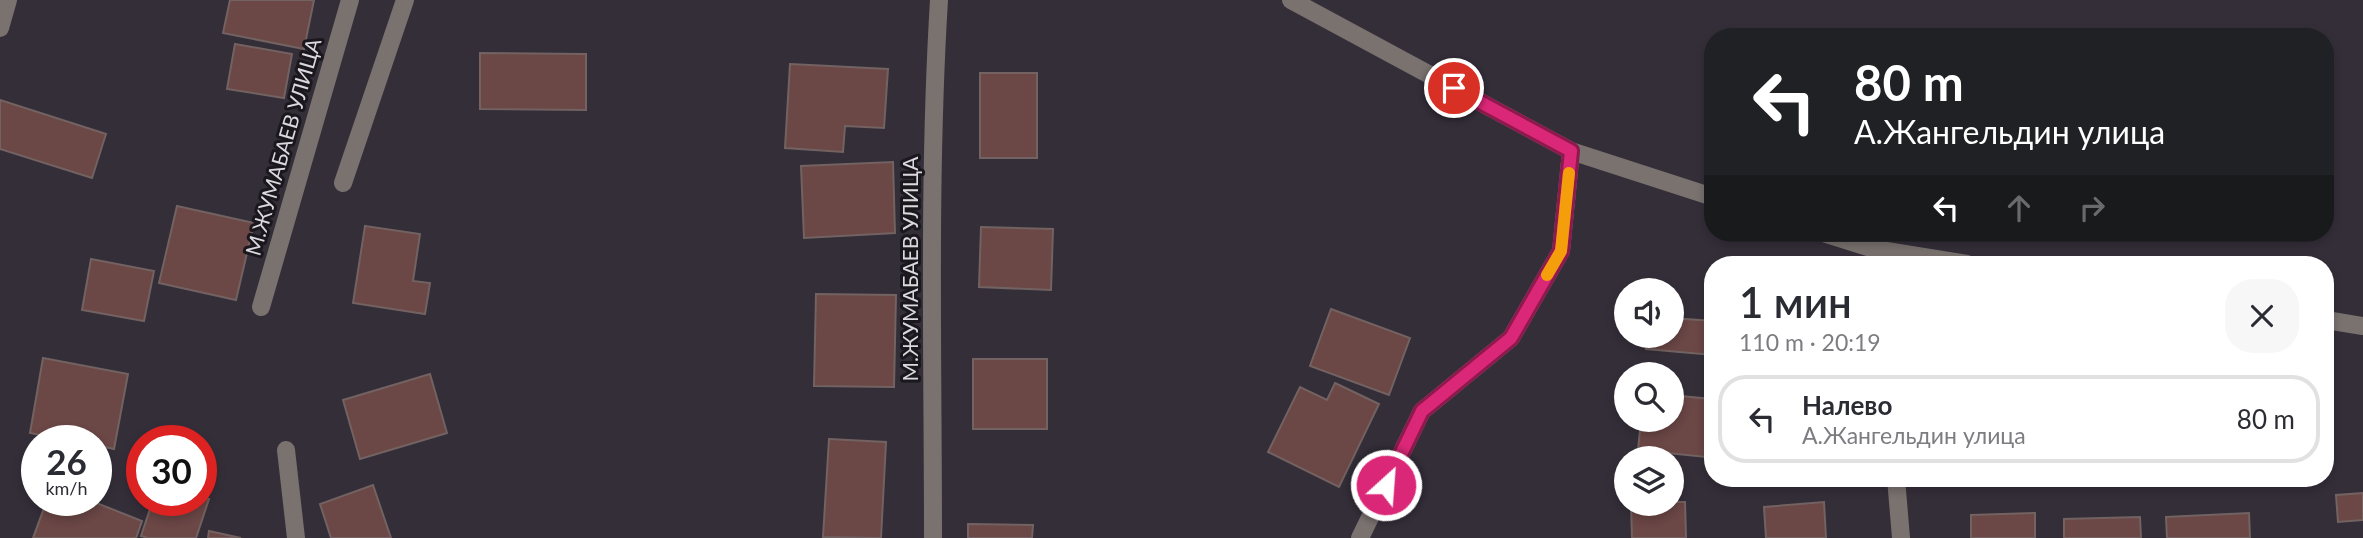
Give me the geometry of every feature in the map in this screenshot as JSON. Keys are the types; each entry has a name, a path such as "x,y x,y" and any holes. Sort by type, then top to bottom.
{"street":[{"path":"0,28 8,0"},
{"name":"М.ЖУМАБАЕВ УЛИЦА","path":"261,307 350,0"},
{"path":"343,184 405,0"},
{"name":"М.ЖУМАБАЕВ УЛИЦА","path":"933,538 933,279 939,0"},
{"path":"1291,0 1571,151 1704,194"},
{"path":"1360,538 1422,411 1511,338 1561,251 1571,151"},
{"path":"1842,242 1873,256"},
{"path":"2334,321 2363,326"},
{"path":"286,450 296,538"},
{"path":"1897,487 1901,538"}],"building":[{"path":"230,0 314,0 304,49 223,33"},
{"path":"235,44 292,54 284,98 227,89"},
{"path":"480,53 586,54 586,110 480,109"},
{"path":"790,64 888,69 884,128 845,126 843,152 785,148"},
{"path":"980,73 1037,73 1037,158 980,158"},
{"path":"0,100 106,134 92,178 0,149"},
{"path":"893,162 895,233 804,238 801,166"},
{"path":"177,206 254,223 236,300 159,283"},
{"path":"365,226 420,234 413,281 430,283 425,314 353,303"},
{"path":"981,227 1053,229 1051,290 979,287"},
{"path":"91,259 154,271 144,321 82,310"},
{"path":"816,294 896,295 894,387 814,386"},
{"path":"1331,309 1410,338 1389,395 1310,366"},
{"path":"1684,319 1704,320 1704,354 1646,349 1684,348"},
{"path":"43,358 128,374 114,449 112,425 31,425"},
{"path":"973,359 1047,359 1047,429 973,429"},
{"path":"430,374 447,433 360,459 343,400"},
{"path":"1335,383 1379,404 1339,487 1268,452 1300,387 1327,400"},
{"path":"1684,396 1704,398 1704,457 1684,455 1684,446 1638,446 1640,432 1684,432"},
{"path":"829,439 886,442 881,538 823,537"},
{"path":"373,485 391,538 331,538 320,504"},
{"path":"2363,493 2363,520 2338,522 2336,495"},
{"path":"1685,502 1686,538 1632,538 1631,516 1684,516"},
{"path":"1824,502 1826,538 1766,538 1764,507"},
{"path":"112,509 142,521 136,538 33,538 41,516 112,516"},
{"path":"2035,513 2035,538 1971,538 1971,515"},
{"path":"2249,513 2250,538 2167,538 2166,517"},
{"path":"148,516 203,516 196,538 141,536"},
{"path":"2140,517 2141,538 2064,538 2064,519"},
{"path":"968,524 1033,525 1032,538 968,538"},
{"path":"209,531 241,538 208,538"}],"slow traffic":[{"path":"1547,275 1561,251 1569,173"}],"route":[{"path":"1386,485 1422,411 1511,338 1561,251 1571,151 1454,88"}]}
